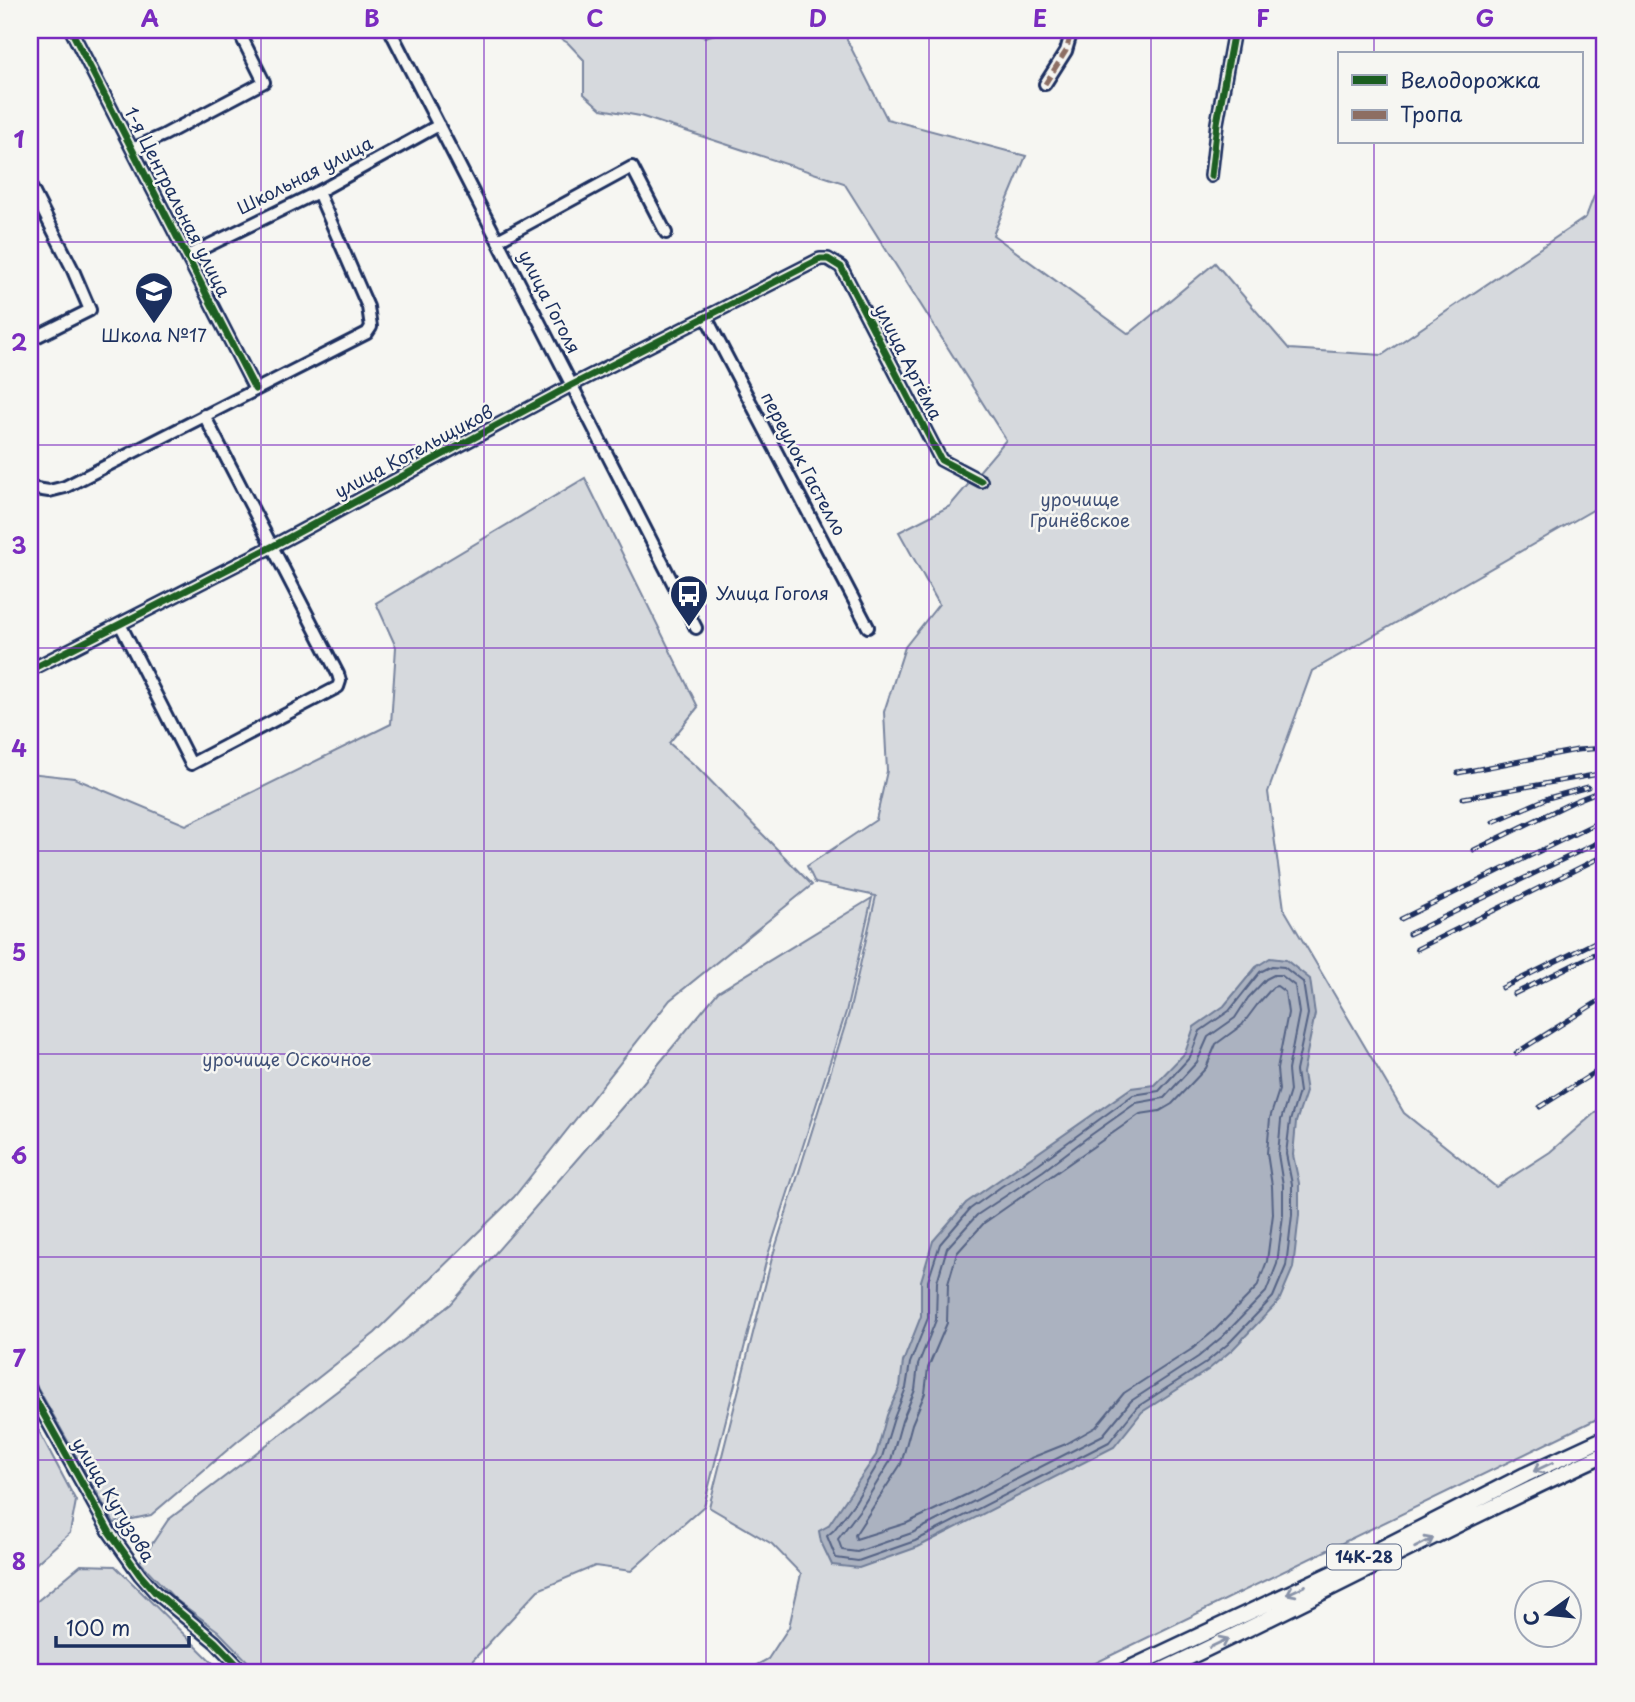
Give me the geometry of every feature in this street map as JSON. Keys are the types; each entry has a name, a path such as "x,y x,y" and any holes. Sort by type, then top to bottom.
{"main road":[{"name":"14К-28","path":"1122,1672 1343,1568 1525,1475 1605,1438"},
{"name":"14К-28","path":"1158,1672 1605,1454"}],"street":[{"name":"1-я Центральная улица","path":"71,30 255,389"},
{"path":"132,149 264,82 237,30"},
{"name":"улица Гоголя","path":"390,30 696,628"},
{"path":"1045,84 1066,51 1072,30"},
{"path":"1211,176 1217,123 1234,30"},
{"name":"Школьная улица","path":"187,256 318,192 439,125"},
{"path":"498,240 632,167 666,233"},
{"path":"30,185 90,310 30,340"},
{"path":"30,488 49,491 65,487 361,337 371,327 368,307 340,237 318,192"},
{"name":"улица Артёма","path":"813,262 828,259 841,267 941,460 981,481"},
{"name":"улица Котельщиков","path":"30,670 273,546 572,385 813,262"},
{"name":"переулок Гастелло","path":"706,317 868,627"},
{"path":"120,624 191,764 334,691 340,681 204,415"},
{"name":"улица Кутузова","path":"30,1391 110,1533 140,1575 155,1592 215,1642 244,1672"}],"green space":[{"name":"урочище Гринёвское","path":"546,30 683,30 705,37 730,30 846,30 847,40 887,119 1026,156 993,235 1129,334 1215,263 1289,349 1382,355 1586,217 1605,167 1605,503 1312,671 1268,792 1284,909 1404,1113 1496,1187 1550,1152 1605,1104 1605,1415 1077,1672 744,1672 768,1659 789,1627 801,1574 772,1544 709,1507 772,1258 849,1013 876,896 815,883 807,866 876,820 887,771 884,712 905,647 939,604 899,532 950,506 1006,440 844,183 640,116 601,109 584,94 584,60 568,43"},
{"name":"урочище Оскочное","path":"585,478 698,707 669,743 698,768 812,885 670,1000 514,1197 375,1333 238,1441 151,1515 114,1523 30,1374 30,773 74,778 186,825 391,724 396,647 376,603"},
{"path":"872,898 846,1012 767,1258 704,1506 631,1571 595,1566 538,1590 462,1672 258,1672 218,1631 175,1599 140,1562 168,1520 451,1304 638,1089 718,992"},
{"path":"30,1414 76,1501 70,1533 30,1569"},
{"path":"81,1565 115,1566 222,1672 30,1672 30,1607"}],"water":[{"path":"1270,958 1286,960 1310,979 1315,1014 1303,1073 1306,1092 1296,1122 1293,1155 1299,1183 1299,1215 1293,1268 1279,1301 1233,1349 1208,1370 1142,1412 1114,1447 918,1547 859,1568 832,1565 819,1531 828,1526 876,1455 887,1415 900,1386 903,1362 921,1316 921,1281 933,1241 966,1203 1131,1088 1154,1085 1185,1053 1194,1027 1224,1006 1256,967"}],"railway":[{"path":"1458,773 1577,750 1605,748"},
{"path":"1463,798 1605,773"},
{"path":"1493,822 1548,798 1588,787"},
{"path":"1474,850 1605,789"},
{"path":"1401,919 1605,819"},
{"path":"1409,934 1605,839"},
{"path":"1417,949 1605,855"},
{"path":"1502,988 1605,937"},
{"path":"1514,994 1605,949"},
{"path":"1516,1053 1605,997"},
{"path":"1540,1107 1605,1066"}],"marked path":[{"path":"1045,84 1066,51 1072,30"}],"cycle path":[{"path":"71,30 255,389"},
{"path":"1211,176 1217,123 1234,30"},
{"path":"30,670 273,546 572,385 820,259 828,259 841,267 941,460 981,481"},
{"path":"30,1390 110,1533 140,1575 155,1592 215,1642 244,1672"}],"place":[{"name":"Школа №17","path":"154,325"},
{"name":"Улица Гоголя","path":"689,628"}]}
